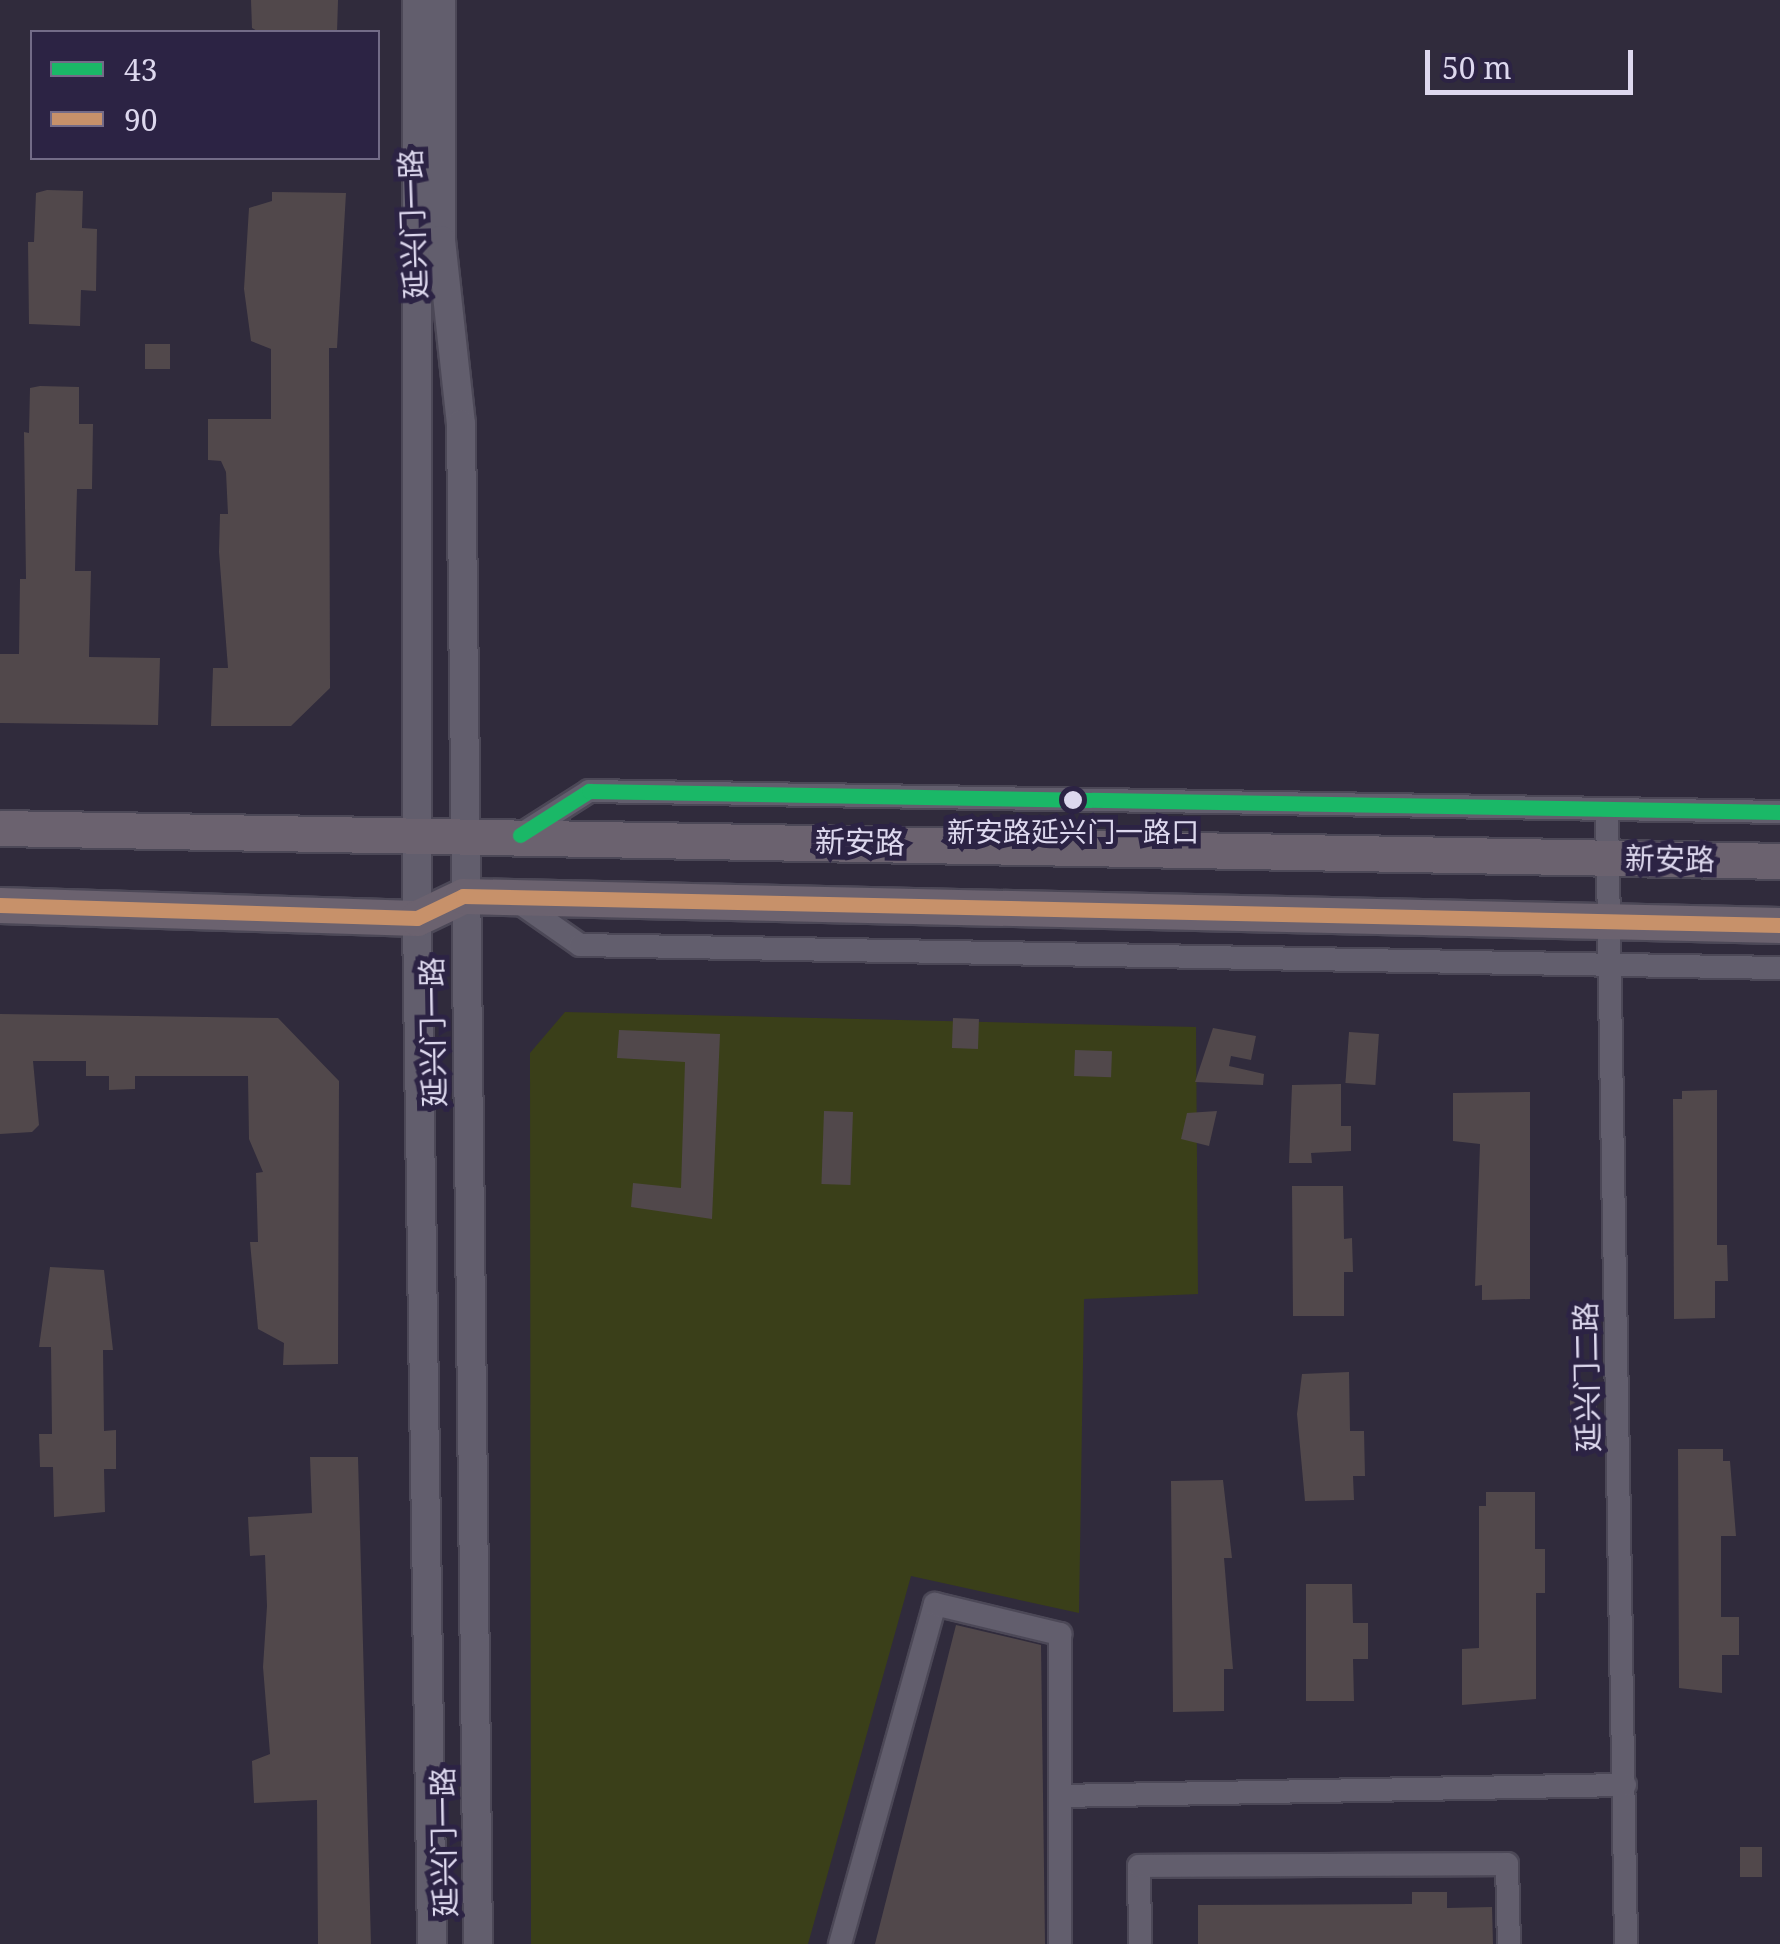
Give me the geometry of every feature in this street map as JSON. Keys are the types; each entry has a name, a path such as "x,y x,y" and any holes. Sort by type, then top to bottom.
{"main road":[{"name":"新安路","path":"0,828 417,832 1780,861"},
{"name":"新安路","path":"0,906 417,918 463,896 1780,924"}],"street":[{"name":"延兴门一路","path":"417,0 417,918 432,1944"},
{"name":"延兴门一路","path":"442,0 441,240 461,424 466,834 463,896 478,1944"},
{"path":"520,835 590,792 1780,812"},
{"name":"延兴门二路","path":"1607,809 1626,1944"},
{"path":"512,897 580,944 1780,968"},
{"path":"840,1944 935,1604 1060,1634 1060,1944"},
{"path":"1060,1796 1625,1786"},
{"path":"1140,1944 1139,1866 1508,1864 1509,1944"}],"green space":[{"path":"565,1012 1196,1027 1198,1294 1084,1299 1079,1613 911,1576 808,1944 531,1944 530,1053"}],"building":[{"path":"251,0 338,0 337,30 252,28"},
{"path":"83,191 82,228 97,229 96,291 81,290 80,326 29,324 28,242 34,242 36,193"},
{"path":"272,192 346,193 337,348 329,348 330,688 291,726 211,726 213,668 228,668 219,552 220,514 228,514 226,472 221,461 208,460 208,419 271,419 271,349 251,341 244,289 249,208 272,201"},
{"path":"145,344 170,344 170,369 145,369"},
{"path":"79,387 79,424 93,424 92,489 77,489 75,571 91,571 89,657 160,658 158,725 0,723 0,654 19,654 20,579 26,579 24,432 29,433 30,388"},
{"path":"0,1014 278,1018 339,1081 338,1364 283,1365 284,1343 258,1329 250,1242 258,1242 256,1173 263,1172 249,1139 248,1076 135,1076 135,1089 109,1090 109,1076 86,1076 86,1061 33,1061 39,1125 32,1132 0,1134"},
{"path":"953,1018 979,1019 978,1049 952,1048"},
{"path":"1213,1028 1256,1036 1251,1060 1231,1056 1229,1066 1264,1074 1263,1085 1195,1082"},
{"path":"619,1030 720,1034 712,1219 631,1207 633,1183 681,1188 685,1062 617,1058"},
{"path":"1349,1032 1379,1034 1375,1085 1345,1083"},
{"path":"1075,1050 1112,1051 1111,1077 1074,1076"},
{"path":"1341,1084 1341,1126 1351,1126 1351,1151 1311,1153 1312,1163 1289,1163 1292,1085"},
{"path":"1717,1090 1717,1245 1727,1245 1728,1281 1715,1281 1715,1318 1674,1319 1673,1099 1682,1099 1682,1091"},
{"path":"1530,1092 1530,1299 1482,1300 1482,1285 1475,1286 1480,1144 1453,1141 1453,1093"},
{"path":"824,1111 853,1112 850,1185 821,1184"},
{"path":"1217,1111 1209,1146 1181,1139 1187,1113"},
{"path":"1292,1186 1343,1186 1344,1239 1352,1238 1353,1272 1344,1272 1344,1316 1293,1316"},
{"path":"50,1267 104,1270 113,1350 103,1350 104,1431 116,1430 116,1469 104,1469 105,1512 54,1517 53,1467 40,1467 39,1434 52,1434 51,1347 39,1347"},
{"path":"1349,1372 1350,1431 1364,1431 1365,1476 1353,1476 1354,1500 1305,1501 1297,1414 1302,1374"},
{"path":"1570,1399 1597,1399 1597,1431 1570,1431"},
{"path":"1678,1449 1723,1449 1723,1461 1730,1461 1736,1536 1721,1536 1721,1617 1739,1617 1739,1655 1722,1655 1722,1693 1679,1688"},
{"path":"310,1457 358,1457 371,1944 318,1944 317,1800 254,1803 252,1761 270,1754 263,1667 267,1606 265,1555 250,1556 248,1517 312,1513"},
{"path":"1223,1480 1232,1558 1224,1558 1233,1669 1224,1669 1224,1711 1173,1712 1171,1481"},
{"path":"1486,1492 1535,1492 1535,1549 1545,1549 1545,1593 1536,1593 1536,1699 1462,1705 1462,1649 1479,1648 1479,1506 1486,1506"},
{"path":"1306,1584 1352,1584 1353,1623 1368,1623 1368,1659 1353,1659 1354,1701 1306,1701"},
{"path":"956,1625 1041,1645 1045,1944 875,1944"},
{"path":"1740,1847 1762,1847 1762,1877 1740,1877"},
{"path":"1412,1892 1447,1892 1447,1908 1492,1907 1493,1944 1198,1944 1198,1905 1412,1904"}],"transit line":[{"name":"43","path":"520,835 589,791 1780,812"},
{"name":"90","path":"0,905 417,918 463,896 1780,925"}],"place":[{"name":"新安路延兴门一路口","path":"1073,800"}]}
